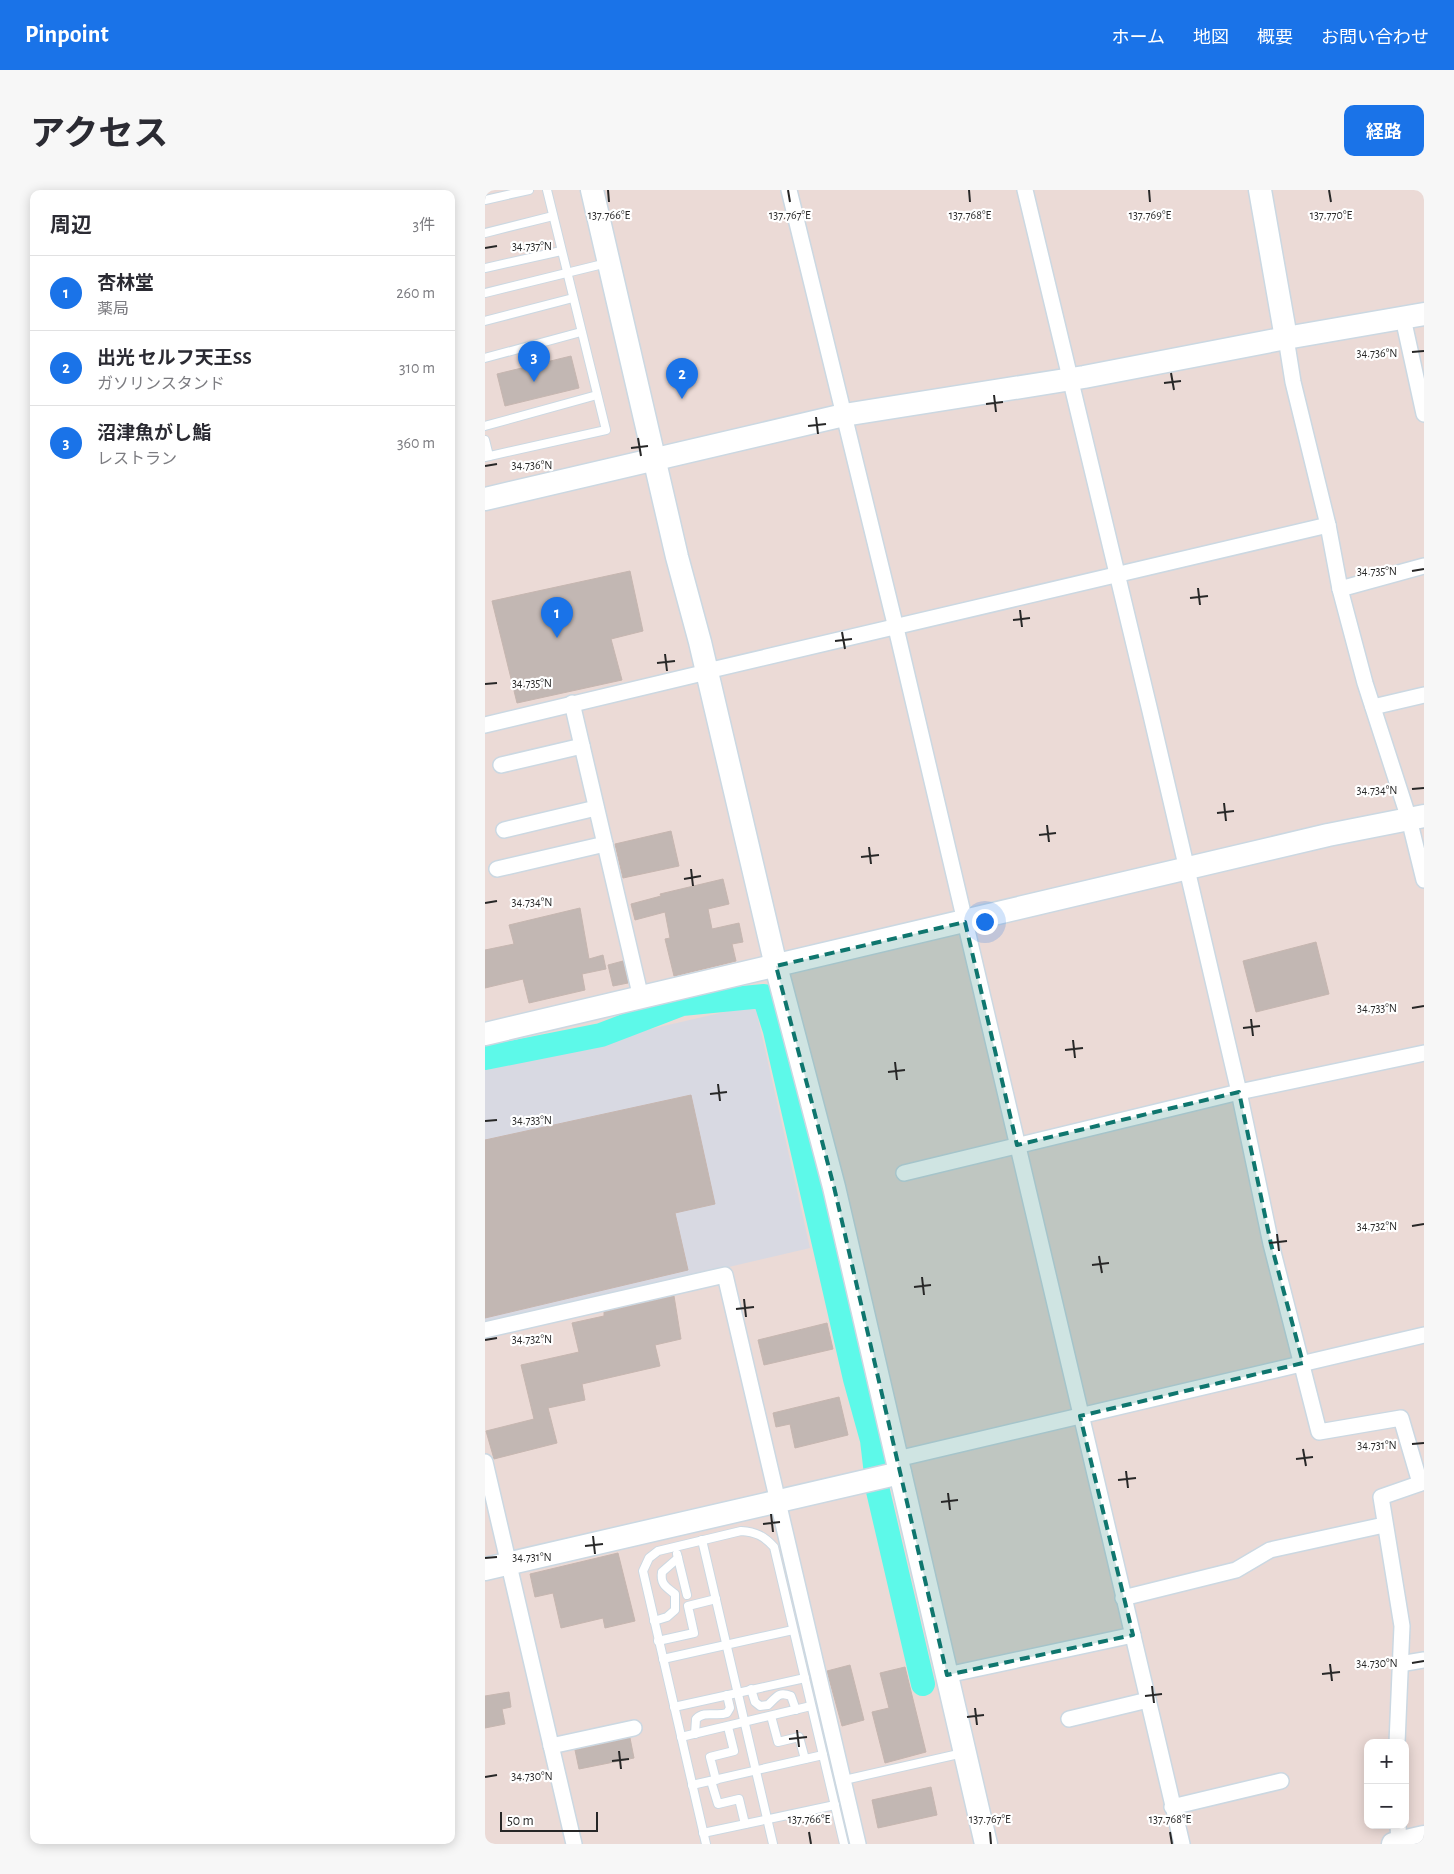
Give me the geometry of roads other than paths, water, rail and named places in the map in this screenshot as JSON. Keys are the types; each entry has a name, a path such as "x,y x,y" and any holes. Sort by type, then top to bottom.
{"street":[{"path":"592,190 701,674 775,966 834,1187 887,1472 947,1675 986,1844"},
{"path":"789,190 896,628 1182,1844"},
{"path":"1025,190 1187,869 1239,1092 1271,1244 1319,1432 1401,1418 1422,1483 1381,1497 1384,1525 1402,1626 1397,1739"},
{"path":"1260,190 1293,382 1328,526 1340,589 1373,707 1417,817 1424,880"},
{"path":"485,499 844,415 1070,379 1414,316 1424,414"},
{"path":"485,725 1117,574 1328,526"},
{"path":"1340,589 1424,566"},
{"path":"1373,707 1424,695"},
{"path":"571,703 641,998"},
{"path":"501,765 582,746"},
{"path":"504,830 597,808"},
{"path":"485,1034 1187,869 1417,817"},
{"path":"497,869 605,844"},
{"path":"904,1173 1239,1092 1424,1053"},
{"path":"485,1330 725,1275 780,1501 837,1782 858,1844"},
{"path":"485,1570 780,1501 1080,1416 1424,1334"},
{"path":"485,1462 574,1844"},
{"path":"1123,1598 1236,1570 1270,1550 1384,1525"},
{"path":"947,1675 1133,1635"},
{"path":"1400,1664 1424,1660"},
{"path":"1069,1719 1148,1700"},
{"path":"551,1746 634,1728"},
{"path":"1172,1807 1281,1781"},
{"path":"1397,1839 1424,1836"}],"lane":[{"path":"485,200 529,190"},
{"path":"485,440 487,457 606,430 547,190"},
{"path":"485,233 553,216"},
{"path":"485,268 561,251"},
{"path":"485,293 609,263"},
{"path":"485,321 573,298"},
{"path":"485,358 581,332"},
{"path":"485,426 597,395"},
{"path":"706,1844 643,1571 649,1558 658,1551 741,1531 753,1532 765,1537 774,1547 823,1755 837,1782 835,1804 844,1844"},
{"path":"703,1540 773,1844"},
{"path":"675,1547 687,1595"},
{"path":"653,1620 667,1617 675,1610 675,1594 660,1579 662,1572 678,1558"},
{"path":"658,1641 694,1633 688,1606 716,1599"},
{"path":"663,1659 793,1630"},
{"path":"674,1707 805,1678"},
{"path":"751,1689 755,1702 761,1706 768,1705 778,1694 784,1693 791,1696 796,1710"},
{"path":"695,1734 696,1719 700,1715 705,1713 719,1716 727,1713 729,1708 727,1695"},
{"path":"681,1737 811,1706"},
{"path":"771,1716 778,1742 799,1737 805,1759"},
{"path":"728,1727 733,1751 710,1757 718,1804 739,1799 745,1824"},
{"path":"837,1782 965,1753"},
{"path":"692,1785 823,1755"},
{"path":"703,1833 835,1804"}],"waterway":[{"path":"485,1058 601,1035 682,1004 764,996 775,1031 855,1379 872,1440 878,1491 923,1684"}],"place":[{"name":"沼津魚がし鮨","path":"534,382"},
{"name":"出光 セルフ天王SS","path":"682,399"},
{"name":"杏林堂","path":"557,638"}]}
